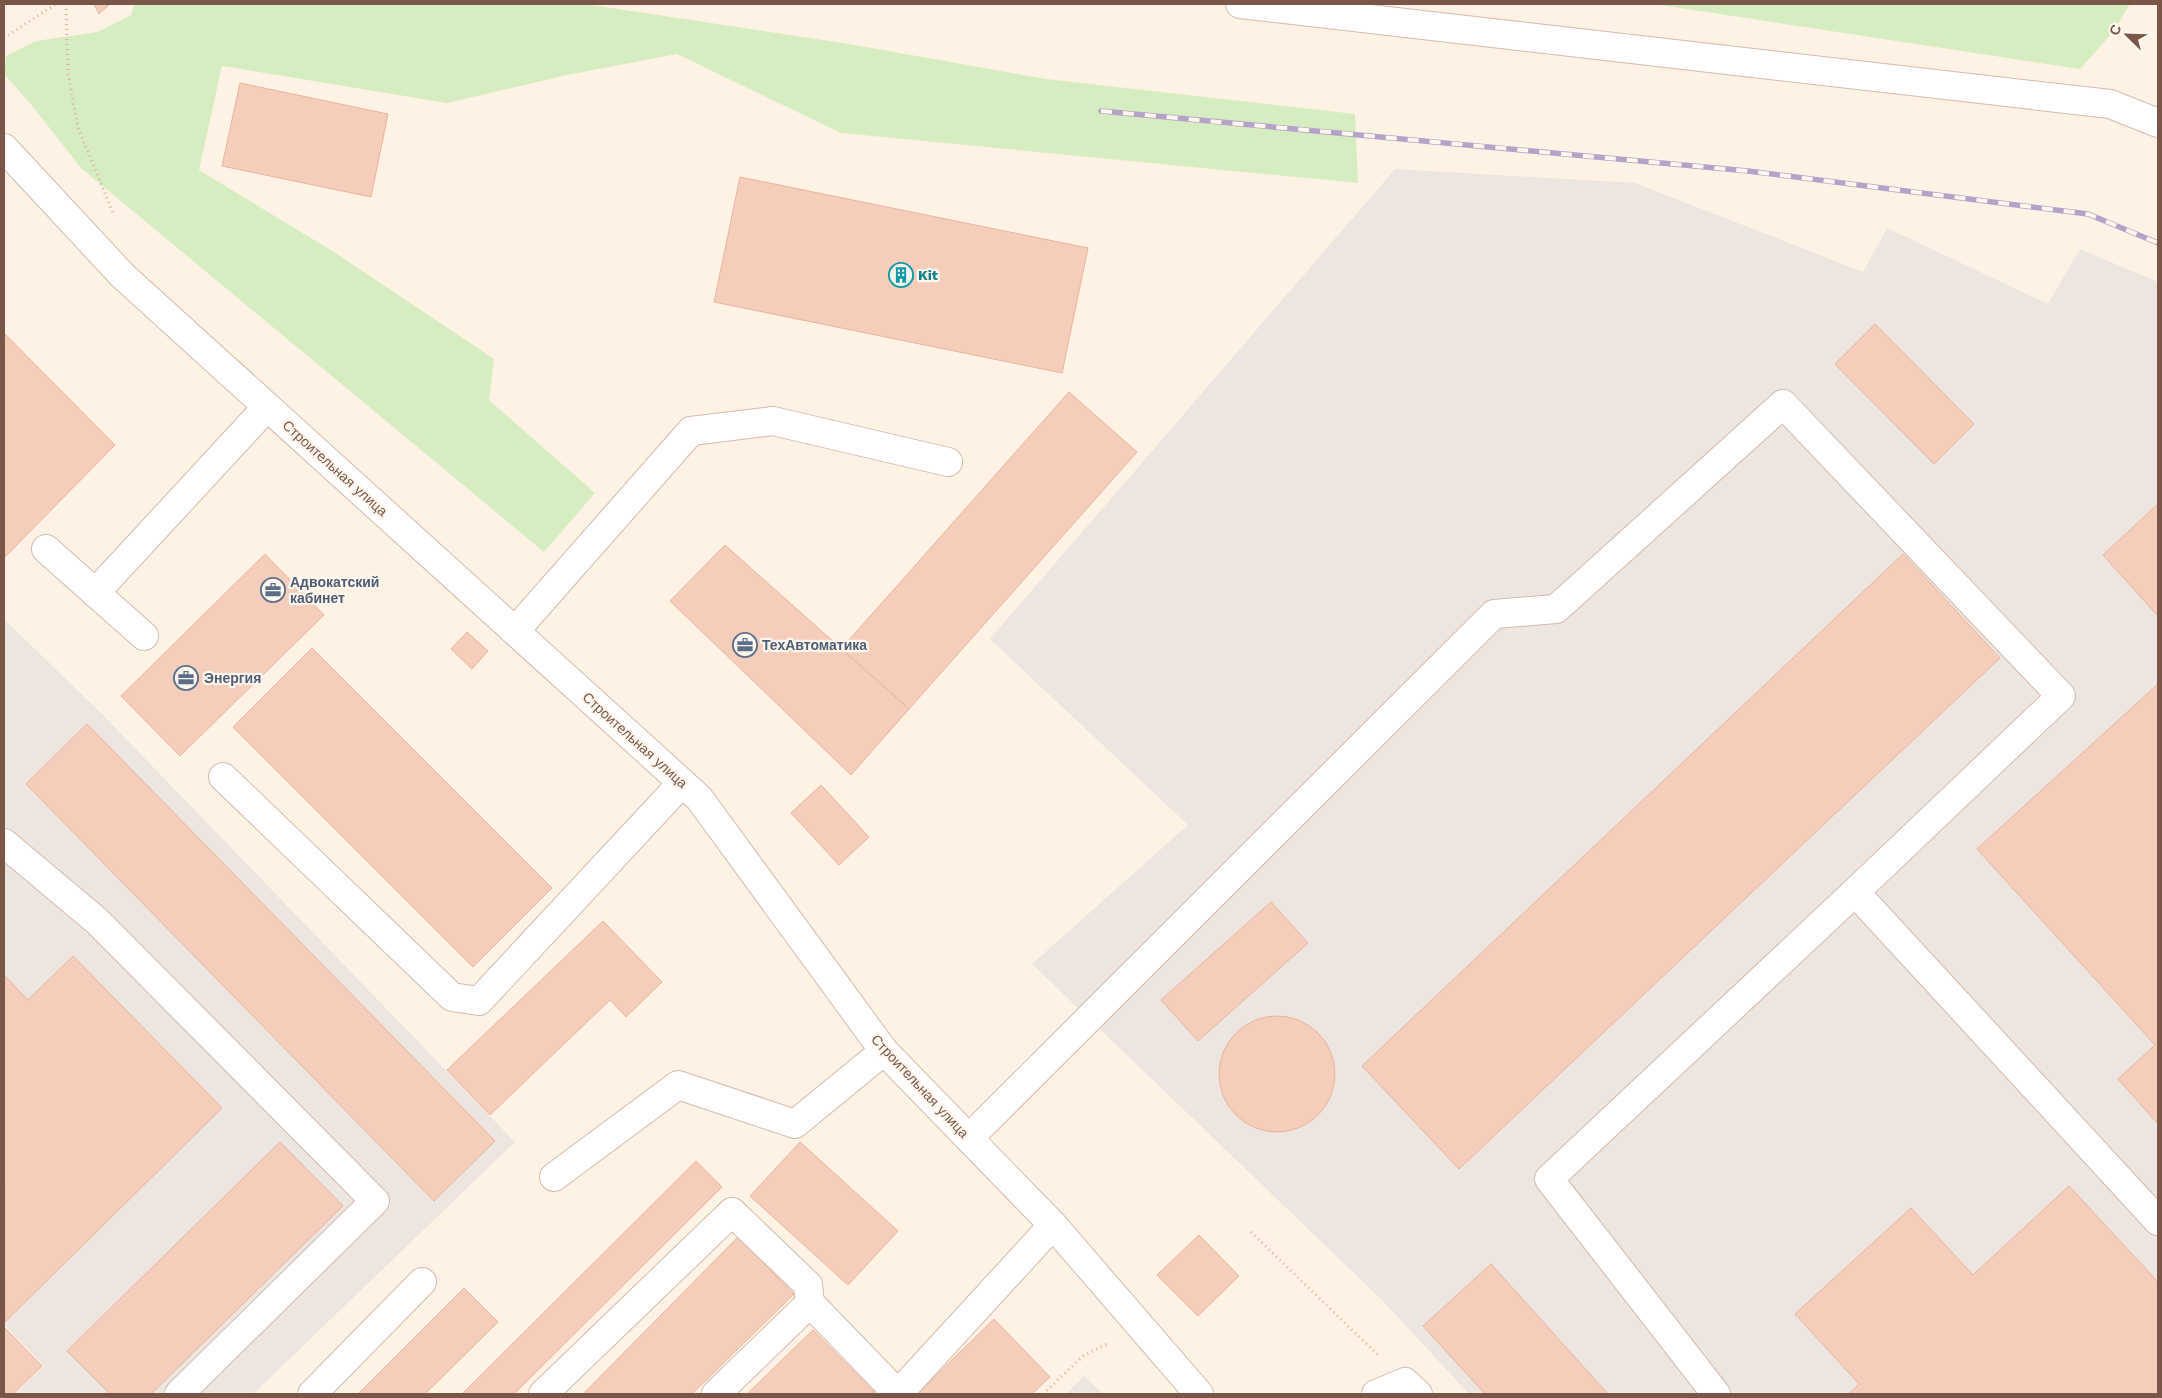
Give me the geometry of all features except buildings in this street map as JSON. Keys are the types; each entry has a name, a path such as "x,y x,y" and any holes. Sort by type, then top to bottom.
{"street":[{"path":"1240,4 1420,14 2110,104 2158,124"},
{"name":"Строительная улица","path":"4,148 122,276 699,798 884,1050 1053,1225 1199,1394"},
{"path":"969,1138 1494,614 1556,608 1782,404 2061,696 1549,1179 1716,1394"},
{"path":"95,593 267,407"},
{"path":"515,630 691,431 773,421 948,462"},
{"path":"46,548 144,636"},
{"path":"223,777 452,997 479,1001 682,783"},
{"path":"4,843 97,921 375,1201 179,1394"},
{"path":"1855,892 2158,1222"},
{"path":"554,1177 678,1085 795,1124 884,1050"},
{"path":"543,1394 732,1212 808,1284 810,1304 898,1394 1053,1225"},
{"path":"312,1394 422,1282"},
{"path":"716,1394 810,1304"},
{"path":"1376,1394 1412,1388"}],"path":[{"path":"4,38 56,4"},
{"path":"66,4 68,74 78,128 115,217"},
{"path":"1251,1232 1412,1388"},
{"path":"1043,1394 1083,1356 1140,1326"}],"shaded area":[{"path":"1395,169 1635,183 1863,272 1887,228 2048,304 2080,249 2158,282 2158,1394 1469,1394 1381,1299 1032,964 1188,825 990,639"},
{"path":"4,619 104,716 515,1142 253,1394 15,1394 44,1366 4,1324"},
{"path":"1084,1376 1103,1394 1066,1394"}],"green space":[{"path":"135,4 585,4 849,44 1046,79 1355,114 1358,183 841,133 677,54 567,75 447,103 222,66 199,170 334,252 494,359 489,400 595,493 544,552 81,168 29,102 4,74 6,56 36,41 97,32 131,15"},
{"path":"1654,4 2130,4 2114,31 2080,69"}],"railway":[{"path":"1101,111 1748,171 2088,214 2158,243"}],"place":[{"name":"Kit","path":"901,275"},
{"name":"Адвокатский кабинет","path":"273,590"},
{"name":"ТехАвтоматика","path":"745,645"},
{"name":"Энергия","path":"186,678"}]}
